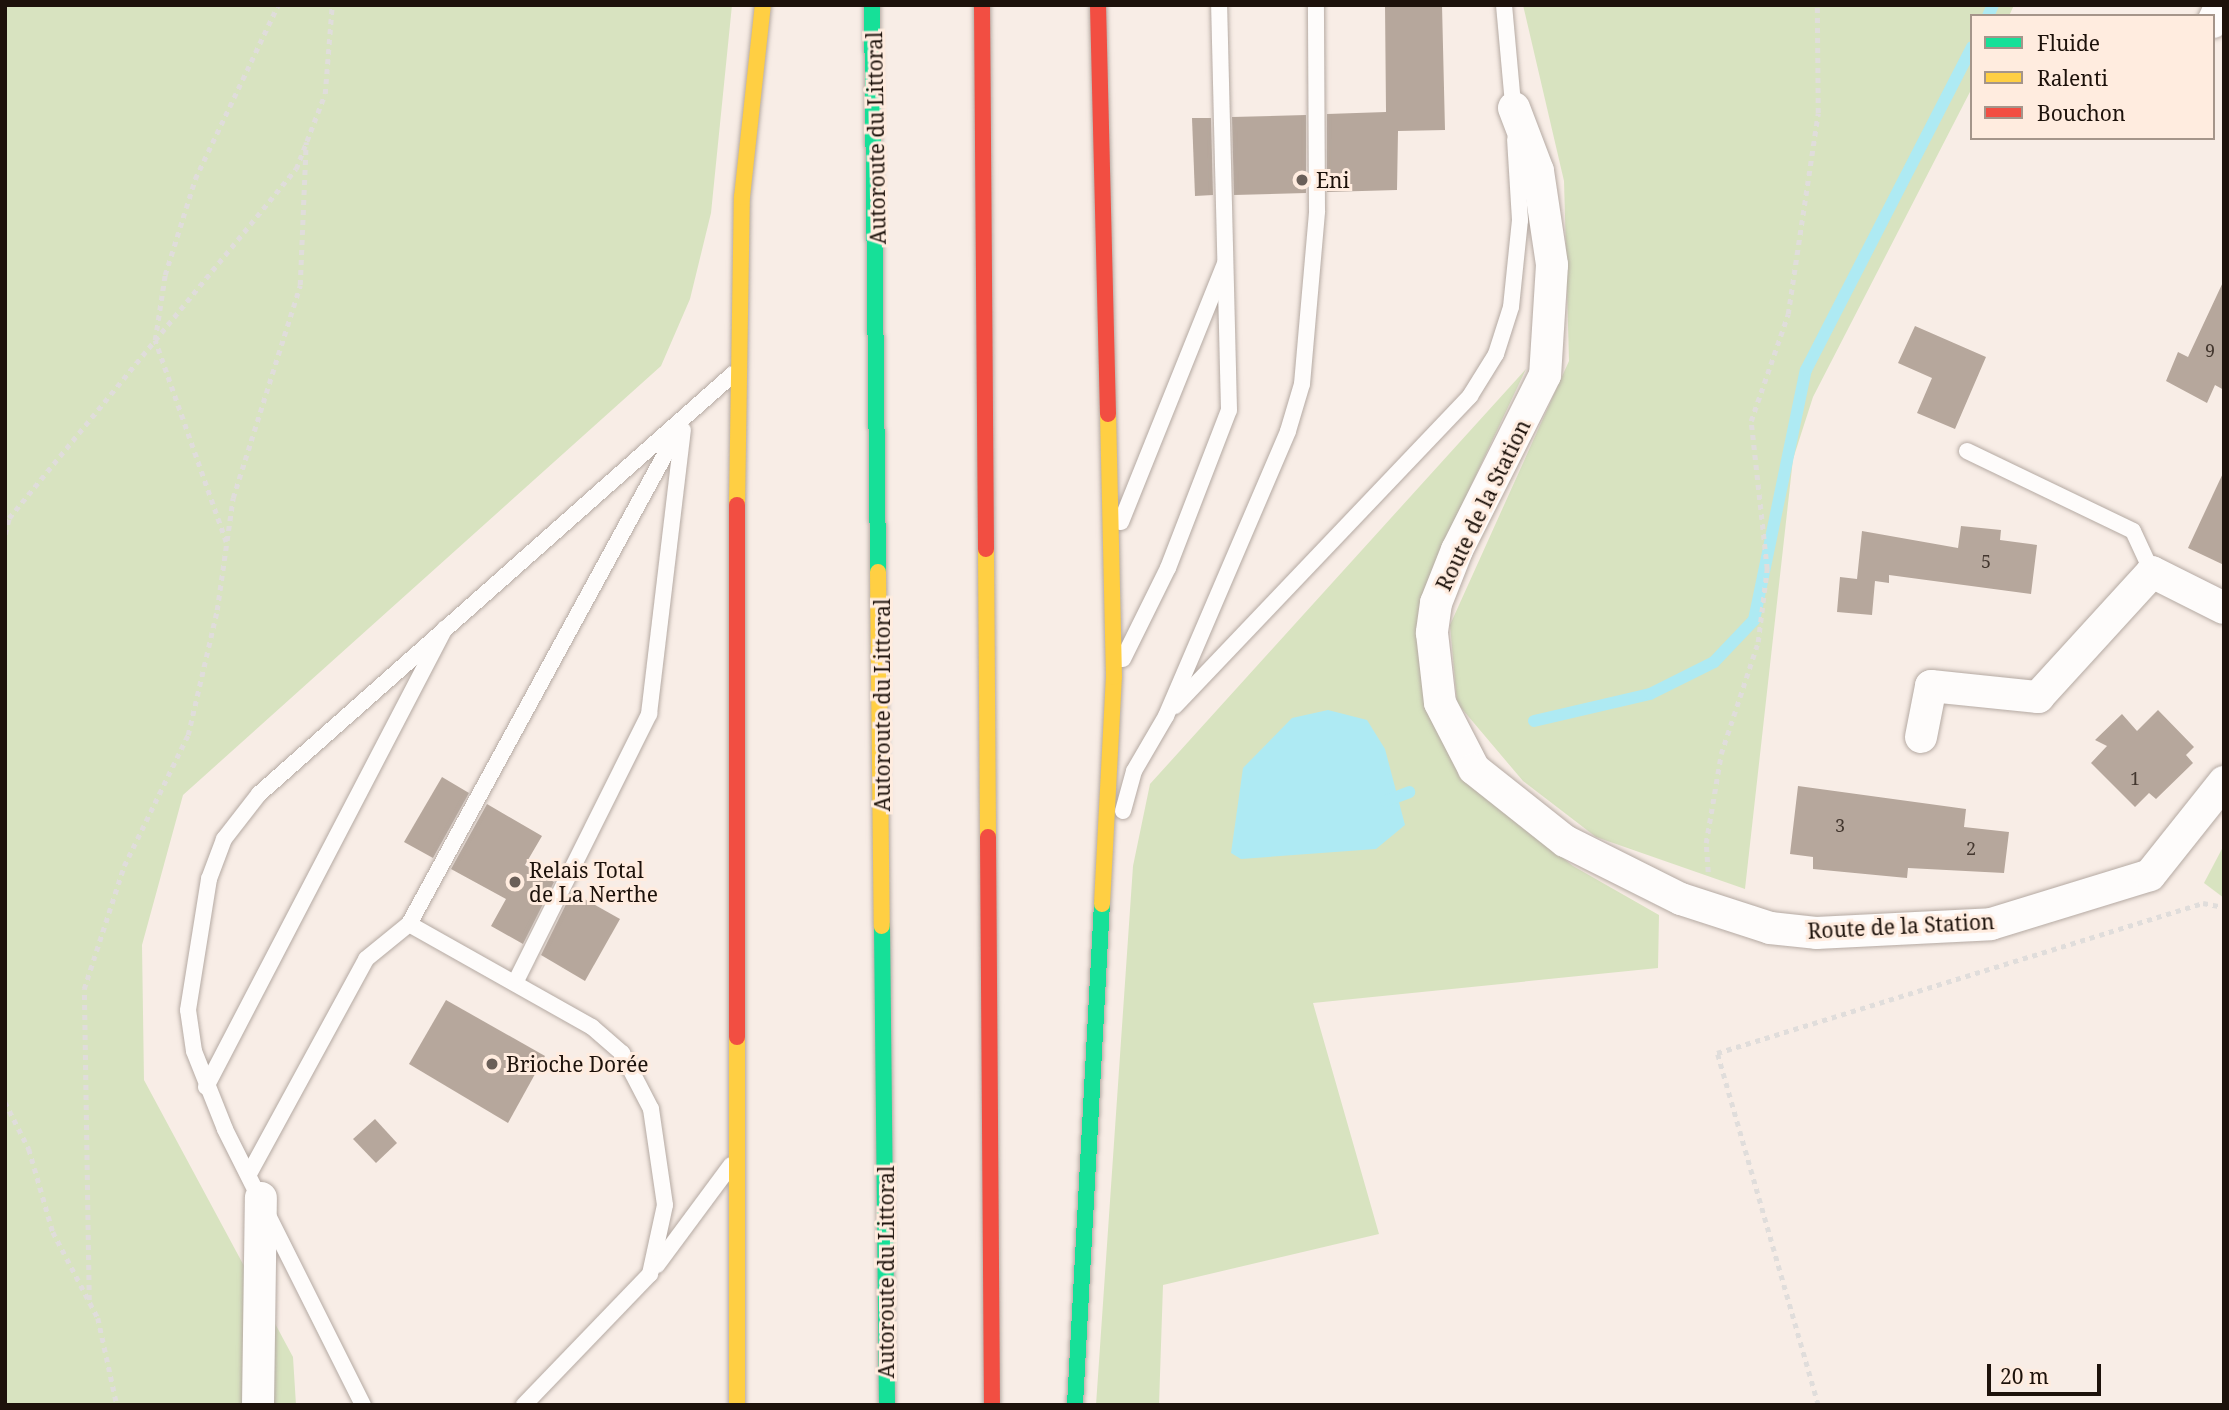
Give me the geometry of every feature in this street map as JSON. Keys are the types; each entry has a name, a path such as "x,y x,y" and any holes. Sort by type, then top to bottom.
{"highway":[{"path":"737,1405 737,370 742,197 763,5"},
{"name":"Autoroute du Littoral","path":"872,5 887,1405"},
{"path":"982,5 992,1405"},
{"path":"1076,1405 1106,899 1114,677 1098,5"}],"street":[{"name":"Route de la Station","path":"1514,108 1538,171 1552,265 1545,375 1436,603 1433,674 1456,743 1510,801 1565,841 1710,909 1770,928 1816,933 1991,924 2150,875 2224,782"},
{"path":"1921,737 1931,686 2038,697 2152,572 2224,608"},
{"path":"255,1186 258,1405"}],"lane":[{"path":"1114,677 1168,568 1227,418 1228,256 1219,5"},
{"path":"1106,899 1126,793 1166,716 1302,384 1317,211 1316,5"},
{"path":"1166,716 1470,396 1496,355 1511,307 1520,220 1514,108 1504,5"},
{"path":"1111,547 1228,256"},
{"path":"363,1405 206,1087 188,1010 196,930 224,839 259,794 449,619 684,421 737,370"},
{"path":"255,1186 366,959 409,924 684,421"},
{"path":"514,984 649,714 684,421"},
{"path":"1967,451 2133,531 2152,572"},
{"path":"206,1087 449,619"},
{"path":"409,924 592,1027 622,1053 650,1110 665,1205 650,1274"},
{"path":"524,1405 650,1274 738,1154"}],"path":[{"path":"227,545 155,340 165,275 195,179 278,5"},
{"path":"5,534 9,517 296,169 325,94 332,5"},
{"path":"1710,909 1708,831 1721,754 1758,642 1767,569 1751,421 1788,314 1818,113 1817,5"},
{"path":"89,1300 84,989 124,866 188,735 227,545 233,498 300,285 306,142"},
{"path":"5,650 5,685"},
{"path":"1818,1405 1717,1053 2203,903 2224,908"},
{"path":"5,1102 29,1149 53,1232 89,1300 117,1405"}],"green space":[{"path":"5,5 732,5 711,213 690,299 661,366 183,795 142,945 144,1080 293,1357 296,1405 5,1405"},
{"path":"1523,5 2014,5 2010,14 1970,14 1970,92 1813,397 1793,459 1745,889 1596,837 1523,781 1457,703 1450,625 1569,361 1564,181"},
{"path":"1526,369 1458,513 1416,628 1430,718 1472,787 1573,866 1659,915 1658,968 1313,1003 1379,1234 1163,1285 1159,1405 1096,1405 1133,866 1150,784"},
{"path":"2224,845 2224,898 2204,883"}],"water":[{"path":"1328,710 1367,720 1385,749 1405,825 1376,849 1241,859 1231,853 1243,768 1292,718"}],"building":[{"path":"1385,5 1442,5 1445,130 1398,131 1397,190 1327,192 1327,114 1386,112"},
{"path":"1306,115 1306,193 1234,195 1232,117"},
{"path":"1192,118 1211,118 1213,195 1195,196"},
{"path":"2224,280 2224,390 2215,385 2207,403 2166,381 2178,352 2188,357"},
{"path":"1915,326 1986,357 1955,429 1917,413 1932,378 1898,363"},
{"path":"2224,471 2224,565 2188,548"},
{"path":"1961,526 2001,530 2000,540 2037,545 2031,594 1889,575 1889,583 1875,581 1872,615 1837,612 1840,577 1857,579 1862,531 1958,548"},
{"path":"2158,710 2194,747 2186,755 2193,763 2156,799 2149,793 2135,807 2091,763 2107,746 2095,740 2122,714 2137,731"},
{"path":"442,777 469,793 433,858 404,842"},
{"path":"1798,786 1966,809 1964,827 2009,832 2004,873 1908,868 1907,878 1813,869 1813,857 1790,854"},
{"path":"487,804 542,836 525,865 554,882 523,944 491,926 506,899 451,869"},
{"path":"572,892 620,919 585,981 541,955"},
{"path":"446,1000 545,1056 508,1123 409,1064"},
{"path":"375,1119 397,1143 376,1163 353,1139"}],"waterway":[{"path":"1989,14 1993,5"},
{"path":"1534,721 1650,694 1714,662 1754,620 1806,370 1970,51"},
{"path":"1386,801 1409,792"}],"traffic: fast":[{"path":"872,5 878,572"},
{"path":"1075,1405 1102,904"},
{"path":"882,926 887,1405"}],"traffic: slow":[{"path":"737,505 742,197 763,5"},
{"path":"1102,904 1114,677 1108,414"},
{"path":"986,549 988,837"},
{"path":"878,572 882,926"},
{"path":"737,1037 737,1405"}],"traffic: jam":[{"path":"982,5 986,549"},
{"path":"1098,5 1108,414"},
{"path":"737,505 737,1037"},
{"path":"988,837 992,1405"}],"place":[{"name":"Eni","path":"1302,180"},
{"name":"Relais Total de La Nerthe","path":"515,882"},
{"name":"Brioche Dorée","path":"492,1064"}]}
